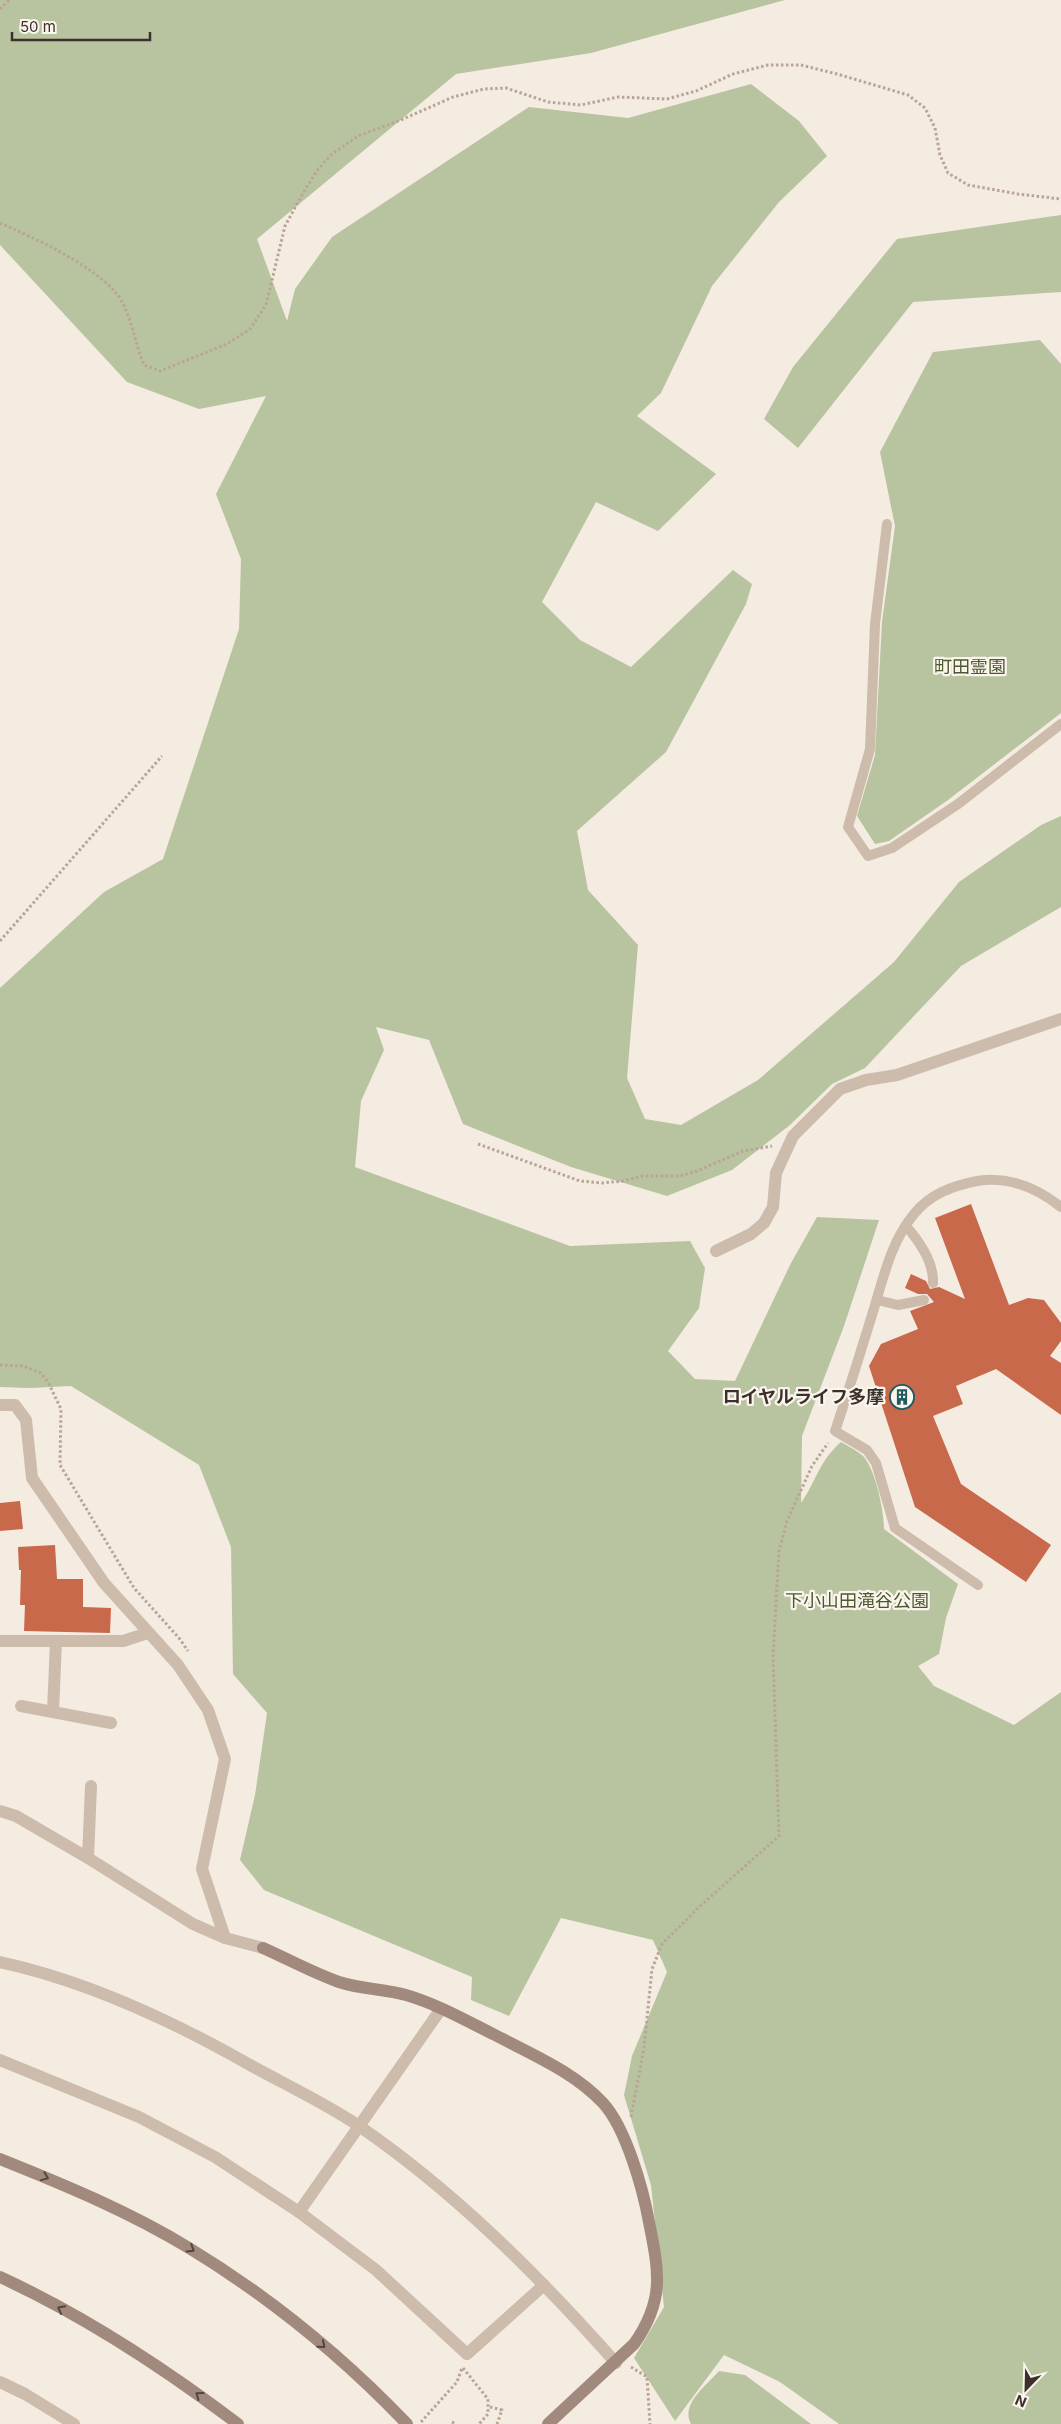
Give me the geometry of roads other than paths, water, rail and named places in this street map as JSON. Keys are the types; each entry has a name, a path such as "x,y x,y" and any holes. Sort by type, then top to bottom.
{"main road":[{"path":"263,1948 339,1982 406,1996 441,2009 564,2071 604,2104 626,2142 647,2211 658,2285 656,2299 645,2329 618,2361 548,2424"},
{"path":"0,2160 122,2211 189,2248 296,2323 341,2361 407,2424"},
{"path":"0,2277 90,2324 196,2393 238,2424"}],"street":[{"path":"716,1251 750,1234 764,1223 773,1207 776,1173 793,1136 840,1089 866,1080 897,1075 1061,1019"},
{"path":"0,1405 15,1406 26,1420 32,1478 104,1583 178,1665 208,1710 225,1759 202,1870 225,1938"},
{"path":"0,1641 123,1641 148,1633"},
{"path":"53,1712 56,1641"},
{"path":"22,1706 111,1723"},
{"path":"88,1858 91,1786"},
{"path":"0,1811 16,1816 88,1858 193,1924 225,1938 263,1948"},
{"path":"0,1962 99,1992 203,2038 358,2125 445,2192 544,2285 618,2361"},
{"path":"299,2212 358,2125 441,2009"},
{"path":"0,2060 139,2116 215,2156 299,2212 376,2270 467,2354 544,2285"},
{"path":"0,2382 25,2394 74,2424"}],"lane":[{"path":"887,524 874,624 870,749 848,827 868,856 892,848 958,804 1061,724"},
{"path":"978,1585 895,1528 876,1463 867,1450 835,1431 894,1243 914,1214 932,1197 956,1185 985,1180 1016,1182 1042,1192 1061,1207"},
{"path":"906,1226 921,1243 933,1277 933,1283"},
{"path":"877,1300 898,1305 924,1300"}],"place":[{"name":"ロイヤルライフ多摩","path":"902,1397"}],"park label":[{"name":"町田霊園","path":"970,667"},
{"name":"下小山田滝谷公園","path":"857,1601"}]}
